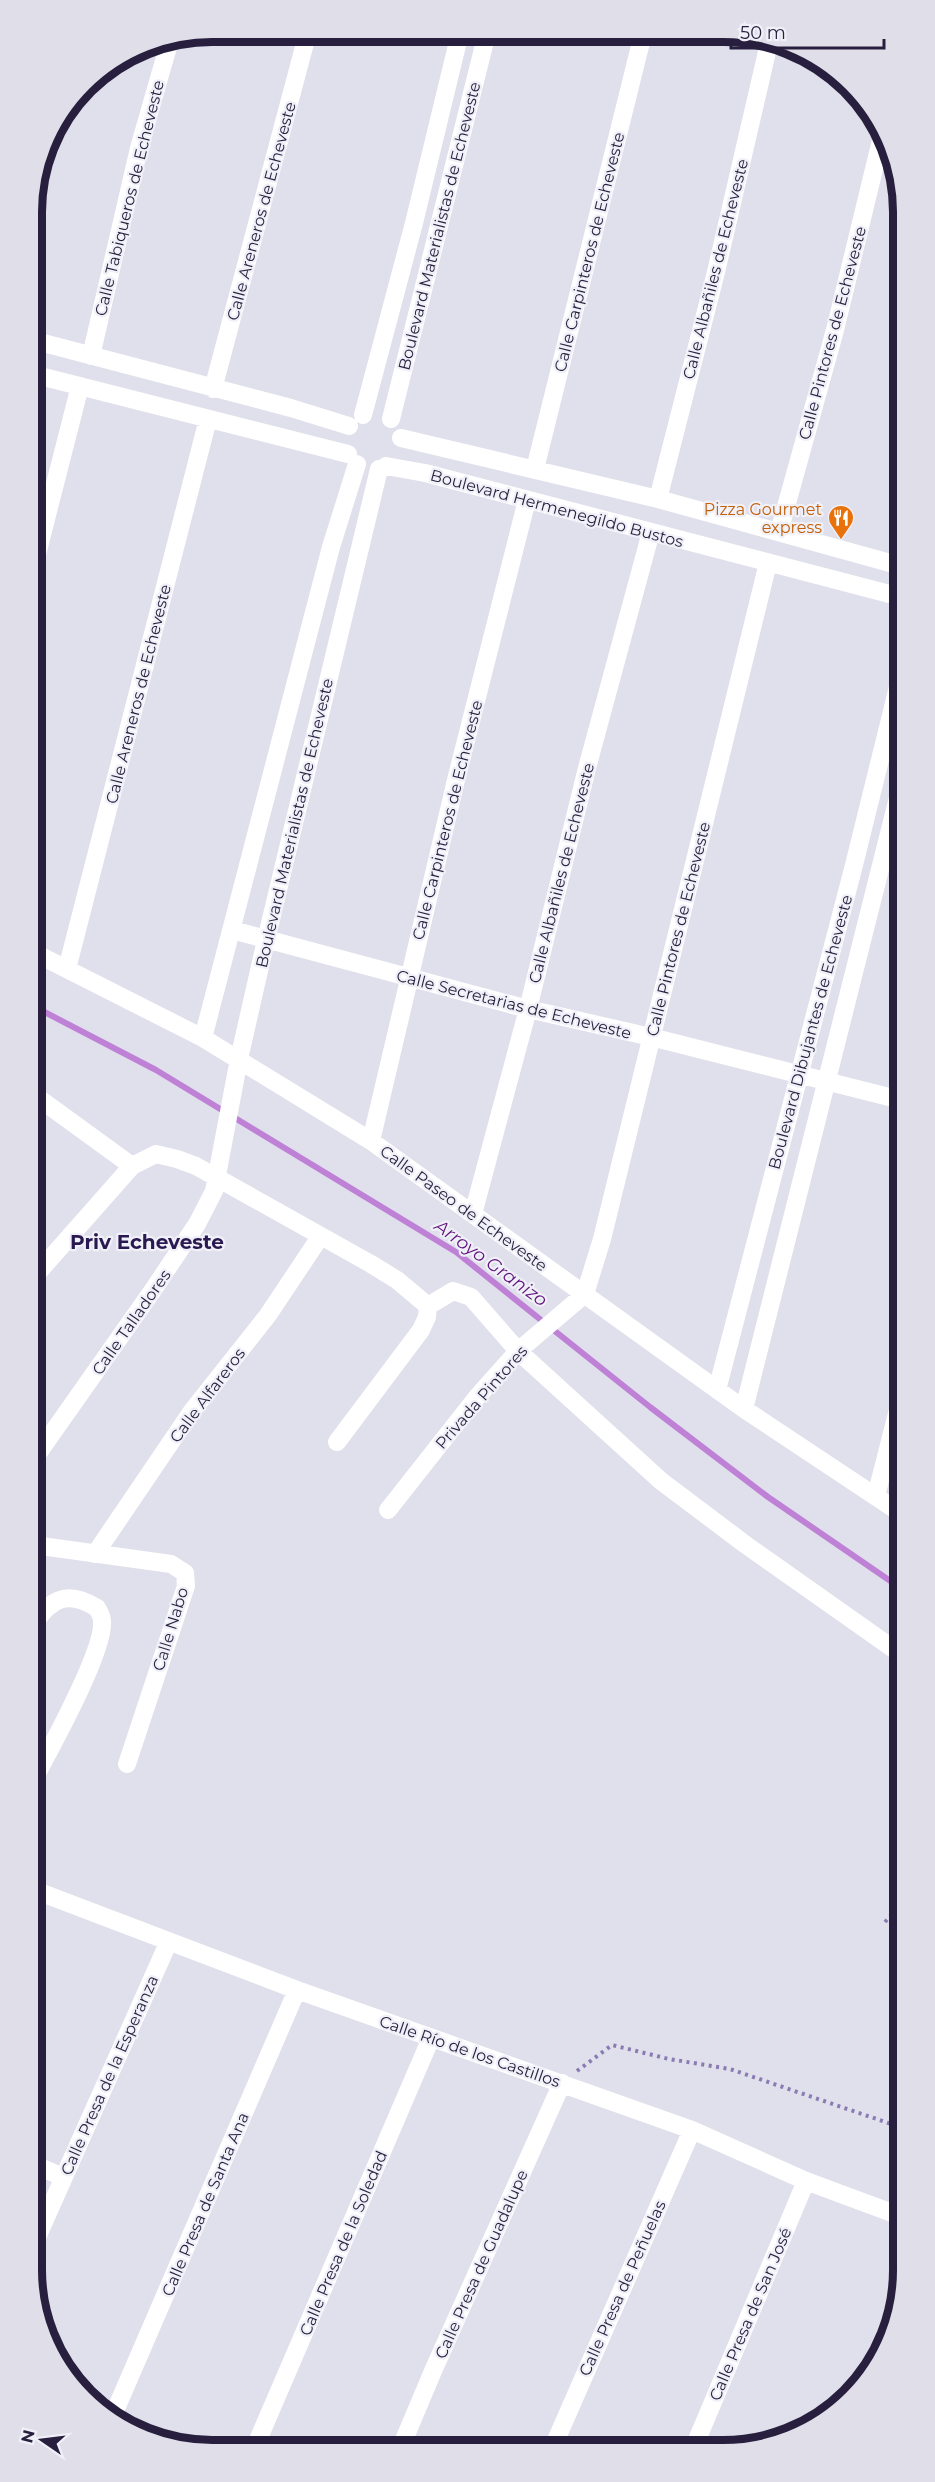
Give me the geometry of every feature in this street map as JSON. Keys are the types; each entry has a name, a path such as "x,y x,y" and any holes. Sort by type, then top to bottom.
{"street":[{"name":"Calle Areneros de Echeveste","path":"213,389 305,42"},
{"name":"Boulevard Materialistas de Echeveste","path":"356,420 414,223 458,42"},
{"name":"Boulevard Materialistas de Echeveste","path":"391,419 485,42"},
{"name":"Calle Carpinteros de Echeveste","path":"535,469 641,42"},
{"name":"Calle Tabiqueros de Echeveste","path":"90,356 139,148 168,48"},
{"name":"Calle Albañiles de Echeveste","path":"658,499 716,272 768,48"},
{"name":"Calle Pintores de Echeveste","path":"779,532 835,330 879,147"},
{"path":"42,343 291,408 356,420 377,413 391,419 398,428 401,438 398,454 383,468 364,468 352,459 42,376"},
{"path":"42,535 80,386"},
{"name":"Calle Areneros de Echeveste","path":"67,969 208,419"},
{"path":"352,459 345,440 356,420"},
{"name":"Boulevard Hermenegildo Bustos","path":"401,438 658,499 893,564"},
{"name":"Boulevard Materialistas de Echeveste","path":"203,1038 352,459"},
{"name":"Boulevard Materialistas de Echeveste","path":"219,1172 239,1059 266,940 383,468"},
{"name":"Boulevard Hermenegildo Bustos","path":"383,468 425,473 893,595"},
{"name":"Calle Carpinteros de Echeveste","path":"372,1141 409,978 527,500"},
{"name":"Calle Albañiles de Echeveste","path":"474,1214 528,1009 587,768 651,532"},
{"name":"Calle Pintores de Echeveste","path":"585,1294 602,1239 768,563"},
{"name":"Boulevard Dibujantes de Echeveste","path":"717,1389 893,707"},
{"name":"Boulevard Dibujantes de Echeveste","path":"744,1409 893,818"},
{"name":"Calle Secretarias de Echeveste","path":"232,930 528,1009 651,1037 893,1098"},
{"name":"Calle Paseo de Echeveste","path":"42,959 67,969 203,1038 372,1141 744,1409 893,1508"},
{"path":"42,1101 132,1166"},
{"path":"42,1267 132,1166 156,1154 219,1172 320,1237 397,1280 428,1306"},
{"name":"Calle Talladores","path":"42,1447 197,1224 219,1172"},
{"name":"Calle Alfareros","path":"95,1554 192,1411 268,1315 320,1237"},
{"path":"428,1306 453,1291 471,1297 518,1351 662,1481 746,1545 893,1649"},
{"name":"Privada Pintores","path":"388,1510 477,1397 518,1351 585,1294"},
{"path":"337,1442 421,1330 427,1317 428,1306"},
{"path":"876,1496 893,1429"},
{"name":"Calle Nabo","path":"42,1546 171,1564 185,1573 186,1586 127,1764"},
{"path":"42,1614 51,1603 69,1599 80,1600 97,1608 102,1621 99,1642 90,1664 42,1763"},
{"name":"Calle Río de los Castillos","path":"42,1893 297,1990 692,2130 806,2181 893,2213"},
{"name":"Calle Presa de la Esperanza","path":"42,2226 169,1941"},
{"name":"Calle Presa de Santa Ana","path":"116,2409 297,1990"},
{"name":"Calle Presa de la Soledad","path":"258,2440 431,2038"},
{"name":"Calle Presa de Guadalupe","path":"404,2440 562,2083"},
{"name":"Calle Presa de Peñuelas","path":"555,2440 692,2130"},
{"path":"42,2168 63,2177"},
{"name":"Calle Presa de San José","path":"697,2440 806,2181"}],"path":[{"path":"885,1922 893,1913"},
{"path":"562,2083 612,2044 669,2059 730,2069 893,2125"}],"waterway":[{"name":"Arroyo Granizo","path":"42,1011 156,1070 456,1252 650,1407 768,1497 893,1583"}],"place":[{"name":"Pizza Gourmet express","path":"841,541"}],"district":[{"name":"Priv Echeveste","path":"147,1242"}]}
